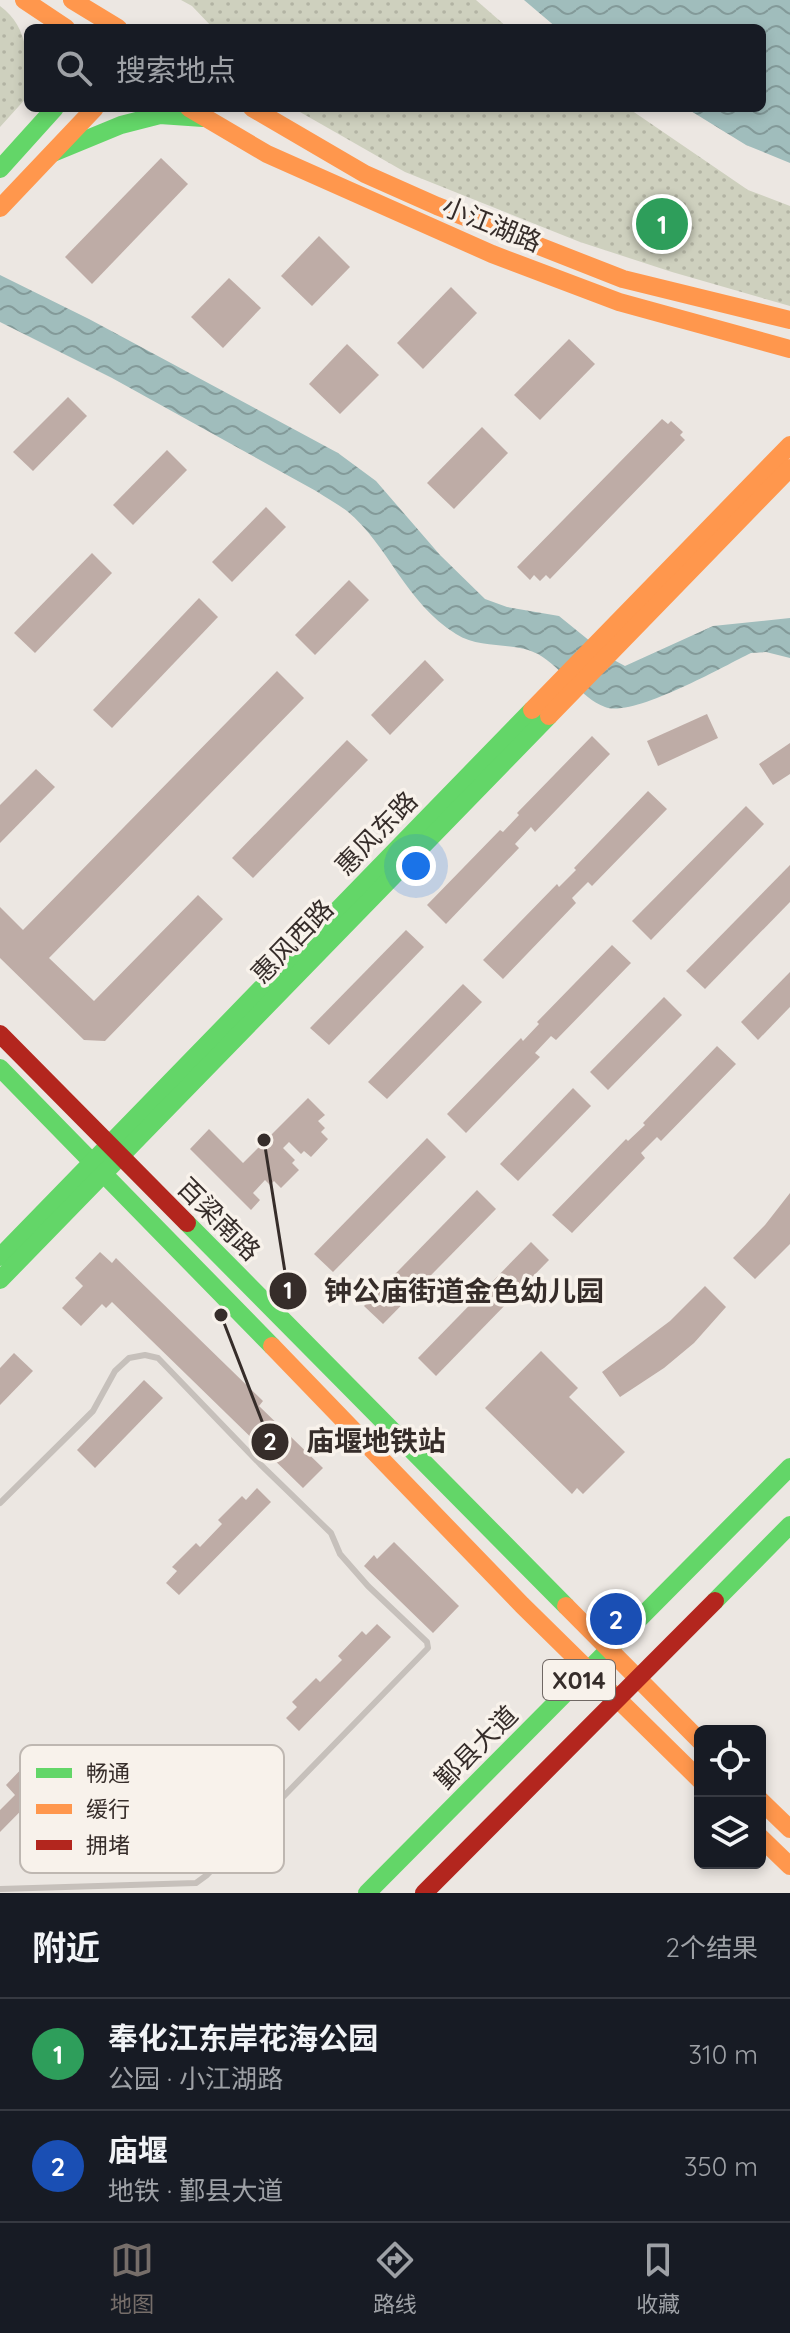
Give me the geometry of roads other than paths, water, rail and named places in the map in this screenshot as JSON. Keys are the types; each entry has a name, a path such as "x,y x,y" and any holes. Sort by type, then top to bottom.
{"street":[{"path":"72,0 111,24"},
{"path":"25,1 37,24"},
{"path":"25,1 60,24"},
{"path":"36,129 42,112"},
{"path":"0,169 51,112"},
{"path":"0,208 91,112"},
{"name":"小江湖路","path":"196,112 267,154 492,254 619,302 790,349"},
{"name":"小江湖路","path":"259,112 365,174 437,206 623,279 790,320"},
{"path":"53,153 121,125 160,115 207,119"},
{"name":"惠风东路","path":"0,1257 100,1166 790,445"},
{"name":"惠风西路","path":"114,1150 790,468"},
{"name":"百梁南路","path":"0,1034 694,1735"},
{"name":"百梁南路","path":"0,1068 100,1166 587,1672 694,1774"},
{"path":"0,1280 100,1166"},
{"name":"鄞县大道","path":"367,1893 790,1467"},
{"name":"X014","path":"637,1680 790,1525"},
{"path":"616,1701 637,1680"},
{"name":"X014","path":"424,1893 616,1701"},
{"path":"766,1806 790,1829"},
{"path":"766,1843 790,1866"}],"lane":[{"path":"0,1503 93,1411 115,1371 129,1358 145,1355 158,1358 331,1533 340,1554 368,1586 427,1642 428,1648 284,1796"},
{"path":"0,1889 196,1883 209,1873"}],"water":[{"path":"524,0 790,0 790,163 746,145 692,112 766,112 766,24 552,24"},
{"path":"0,275 89,319 338,453 376,481 440,555 485,599 507,607 559,616 625,666 713,626 790,618 790,658 766,652 751,653 636,705 618,708 596,703 538,654 466,639 438,621 410,590 375,540 340,506 112,378 0,322"}],"place":[{"name":"奉化江东岸花海公园","path":"662,224"},
{"name":"钟公庙街道金色幼儿园","path":"264,1140"},
{"name":"庙堰地铁站","path":"221,1315"},
{"name":"庙堰","path":"616,1619"}]}
